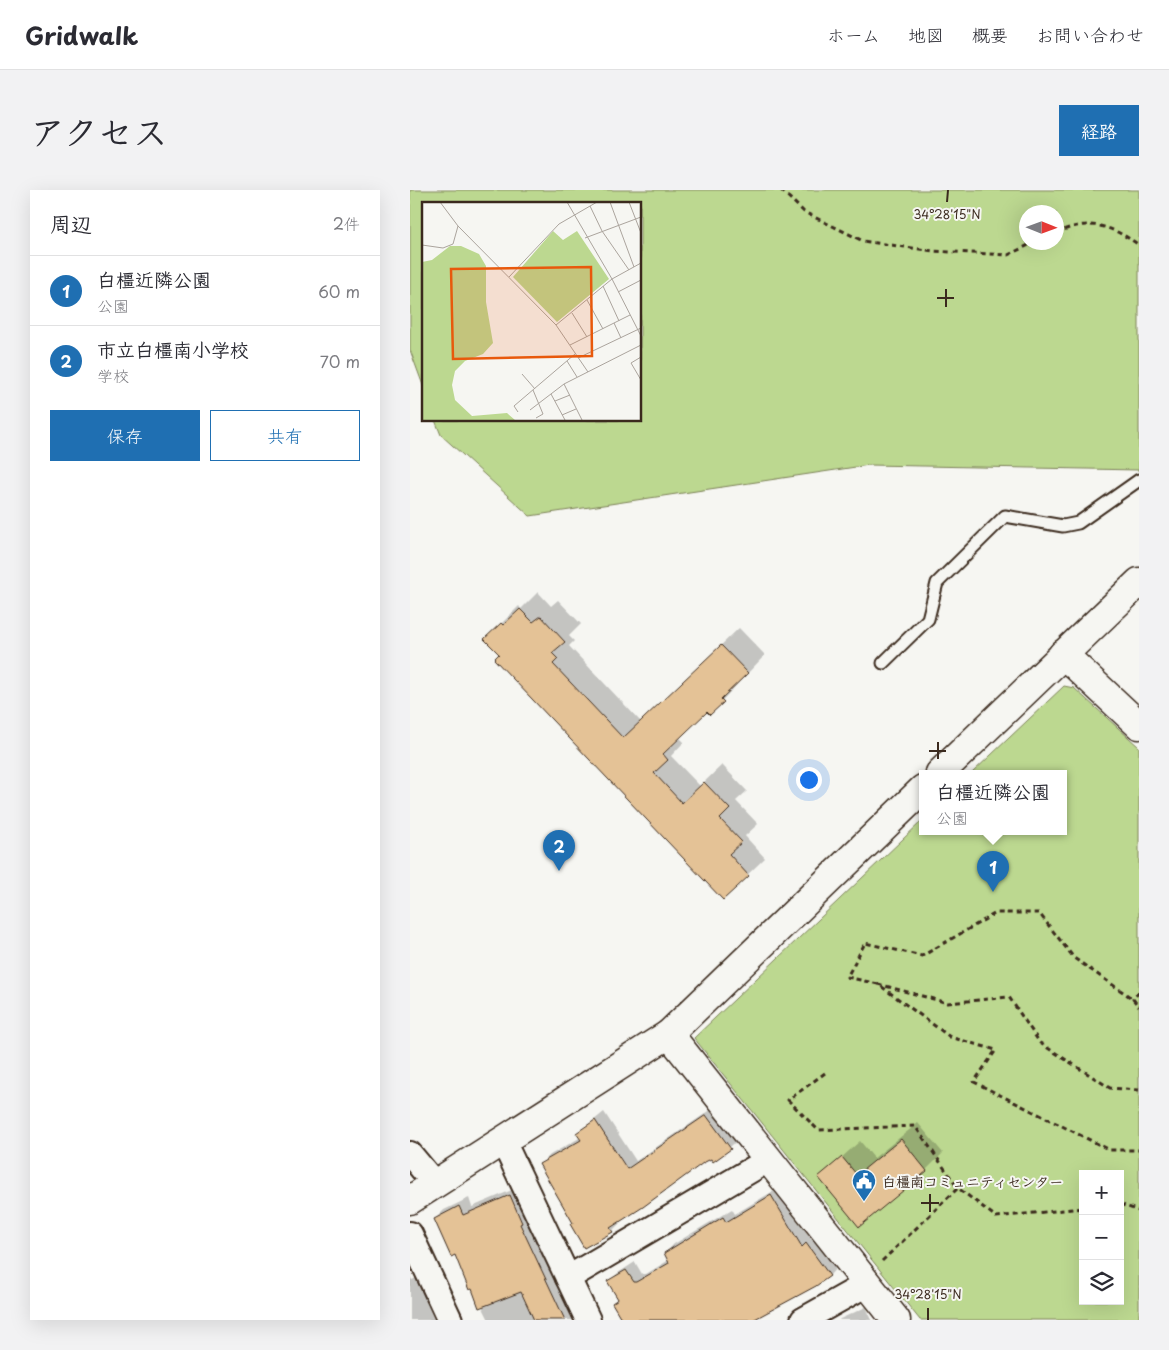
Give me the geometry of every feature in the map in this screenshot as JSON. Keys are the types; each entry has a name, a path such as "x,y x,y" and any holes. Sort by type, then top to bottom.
{"street":[{"path":"943,770 1139,582"},
{"path":"1063,654 1139,725"},
{"path":"410,1200 669,1034 919,793"},
{"path":"669,1034 768,1160 872,1275 896,1320"},
{"path":"503,1141 588,1320"},
{"path":"410,1154 435,1184"},
{"path":"568,1278 768,1160"},
{"path":"410,1234 450,1320"},
{"path":"803,1320 872,1275"}],"lane":[{"path":"883,663 928,618 937,583 1005,516 1063,526 1078,523 1139,480"}],"path":[{"path":"780,190 804,212 864,241 933,251 1008,255 1019,250"},
{"path":"1064,229 1073,225 1097,224 1123,234 1139,245"},
{"path":"1139,1007 1133,999 1074,958 1040,913 996,913 922,956 865,943 847,977 948,1003 1009,997 1040,1043 1110,1088 1139,1090"},
{"path":"878,984 950,1037 996,1050 974,1082 1110,1150 1139,1150"},
{"path":"1133,999 1139,992"},
{"path":"824,1073 788,1100 818,1130 915,1126 958,1188 996,1216 1079,1208"},
{"path":"872,1275 958,1188"},
{"path":"1124,1205 1139,1211"}],"green space":[{"path":"410,190 1139,190 1139,470 869,465 530,516 441,435 435,421 641,421 641,202 422,202 422,383 410,350"},
{"path":"1064,686 1074,688 1139,747 1139,1320 920,1320 694,1038 919,824 919,835 1067,835 1067,770 975,770"}],"building":[{"path":"520,609 533,622 541,616 565,642 552,653 558,659 553,664 623,738 721,645 748,673 721,699 724,702 710,715 707,712 663,754 668,760 654,773 682,803 704,782 730,809 720,819 742,842 729,854 749,876 723,900 494,659 499,654 484,639"},
{"path":"706,1115 731,1149 713,1162 711,1159 703,1163 643,1207 610,1228 613,1232 584,1248 570,1224 573,1223 539,1164 581,1140 576,1133 595,1120 627,1169"},
{"name":"白橿南コミュニティセンター","path":"901,1139 927,1171 859,1227 818,1177 842,1157 857,1175"},
{"path":"510,1195 522,1223 520,1224 565,1320 534,1320 521,1292 479,1308 472,1289 469,1290 455,1255 451,1257 434,1219 459,1206 463,1215"},
{"path":"771,1195 802,1247 806,1243 830,1276 816,1286 753,1320 622,1320 612,1303 618,1299 607,1281 626,1270 634,1282 636,1282 669,1263 664,1253 723,1217 726,1222"}],"place":[{"name":"市立白橿南小学校","path":"559,871"},
{"name":"白橿近隣公園","path":"993,892"},
{"name":"白橿南コミュニティセンター","path":"864,1202"}]}
